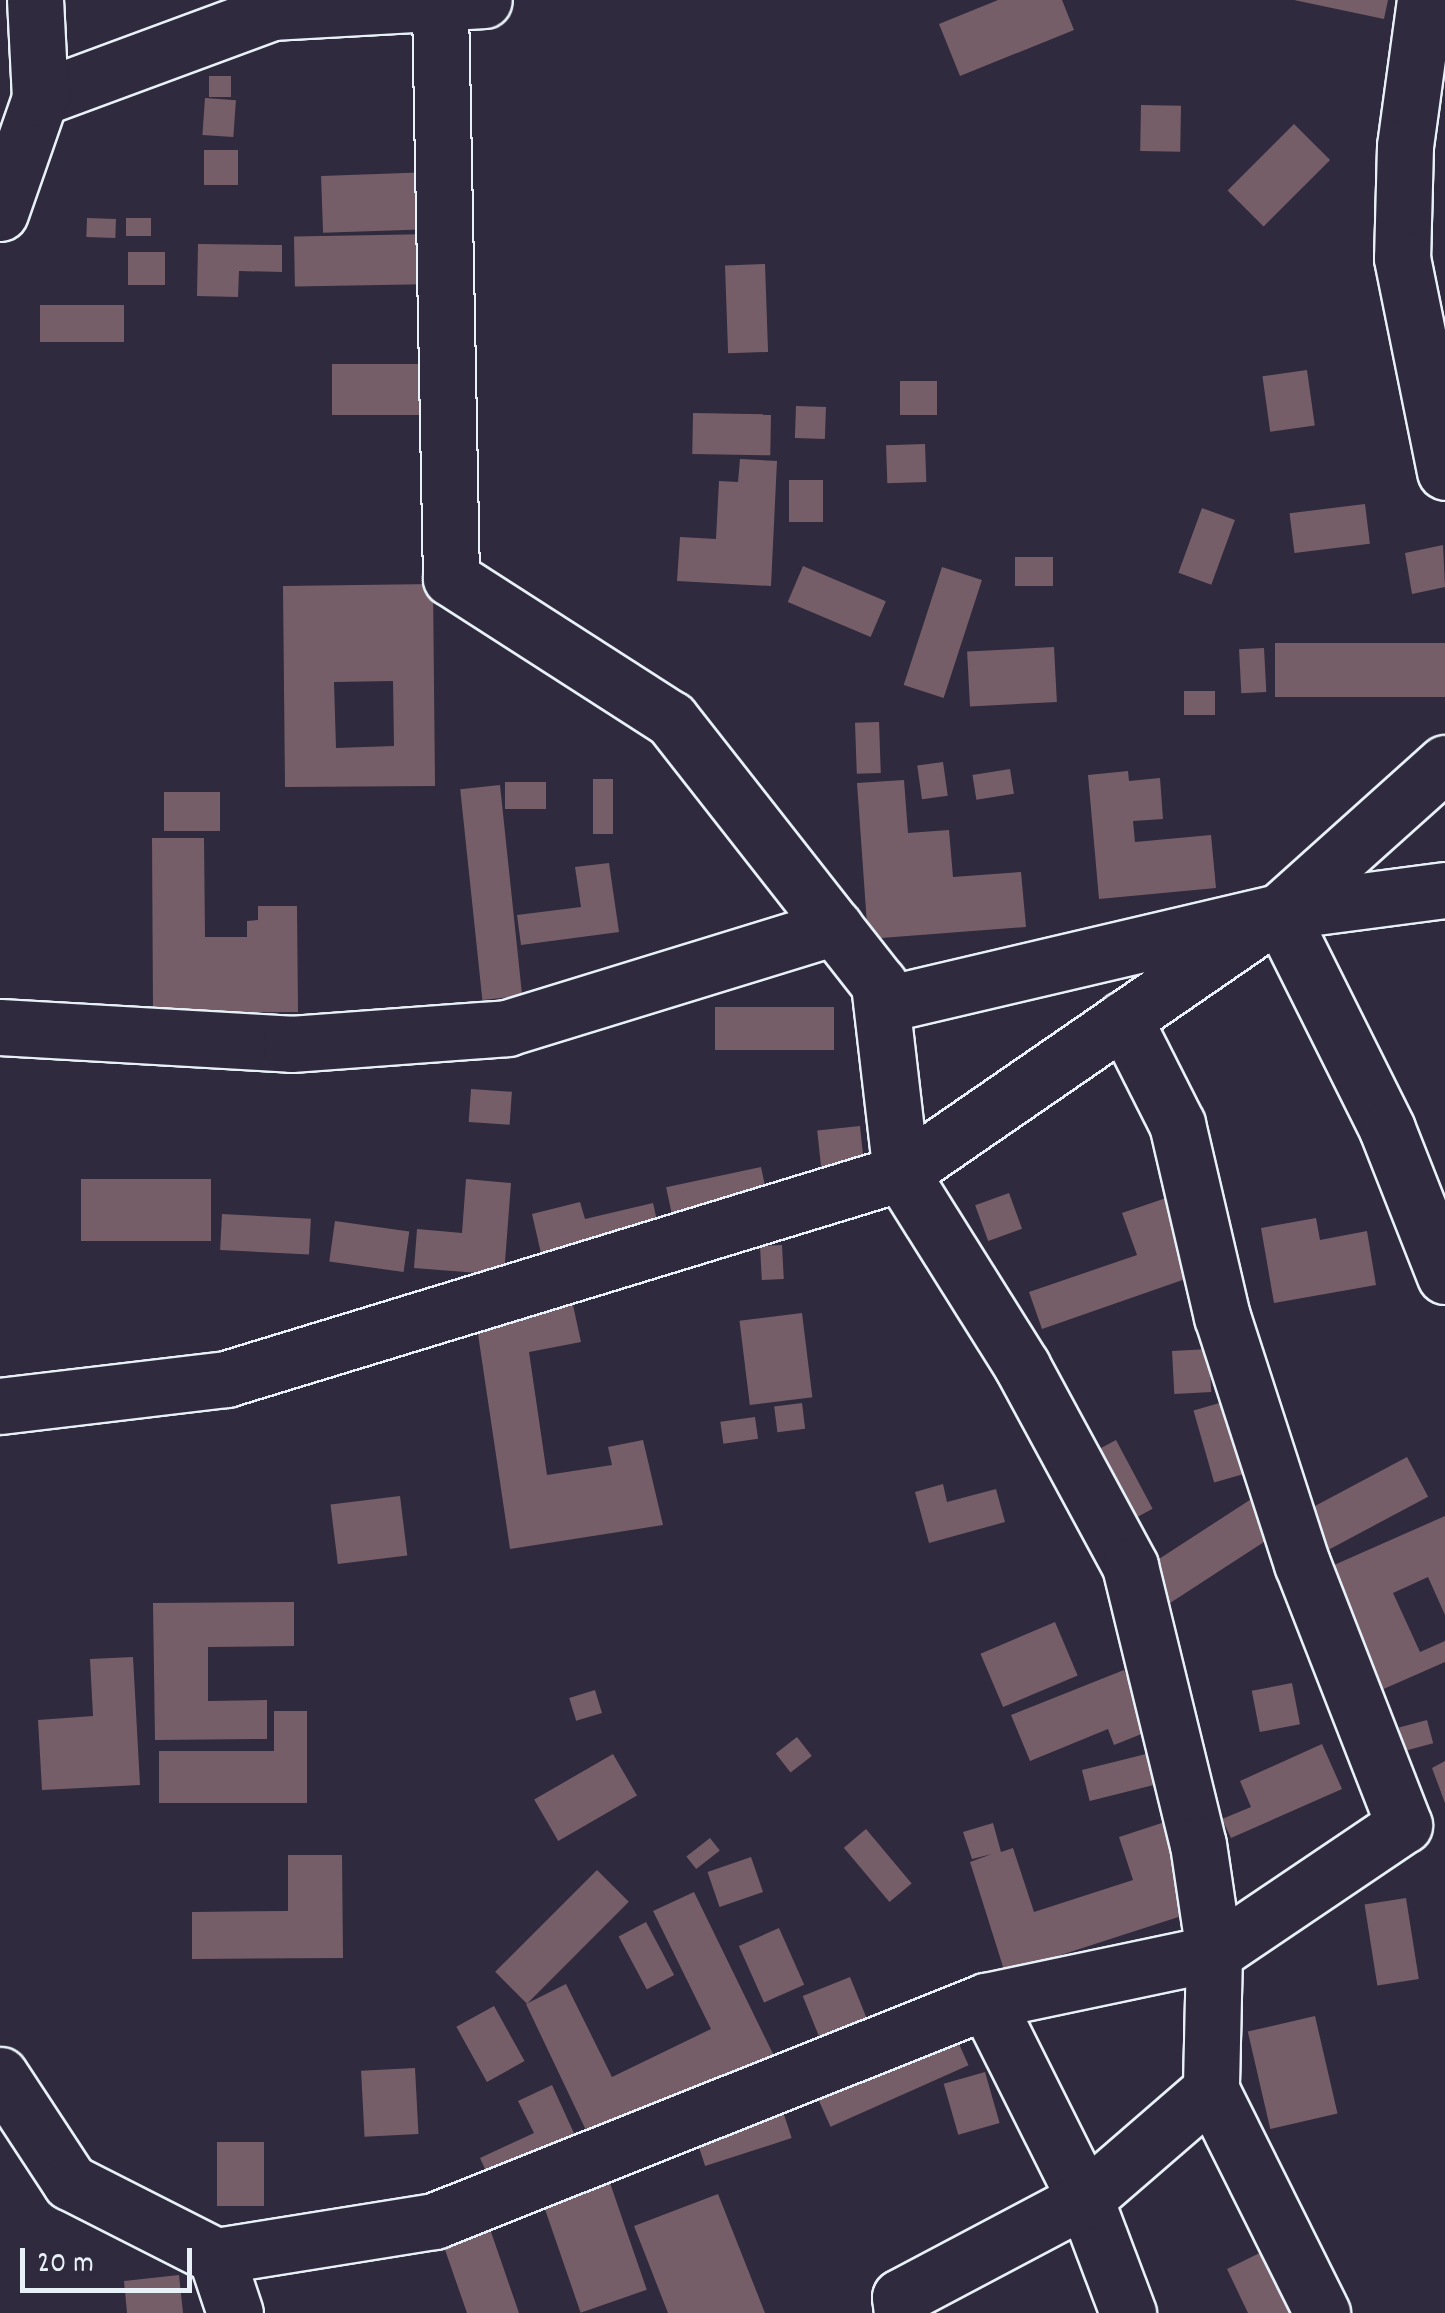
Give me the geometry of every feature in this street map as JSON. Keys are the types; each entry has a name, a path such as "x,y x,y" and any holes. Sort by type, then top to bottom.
{"street":[{"path":"0,213 40,98 34,0"},
{"path":"1425,0 1404,146 1402,258 1445,472"},
{"path":"40,98 272,12 462,3 451,578 671,719 879,984 901,1174 1022,1366 1130,1566 1198,1844 1214,1953 1211,2090 1322,2313"},
{"path":"0,1406 226,1380 901,1174 1279,912 1445,763"},
{"path":"882,1005 1279,912 1445,890"},
{"path":"1279,912 1387,1130 1445,1276"},
{"path":"0,1028 291,1044 507,1028 834,927"},
{"path":"0,2075 70,2182 216,2256 434,2220 986,2001 1214,1953 1404,1825 1387,1769 1302,1564 1234,1355 1177,1124 1124,1019"},
{"path":"986,2001 1085,2198 1128,2313"},
{"path":"889,2308 1085,2198 1211,2090"},
{"path":"216,2256 235,2313"}],"building":[{"path":"998,0 1062,0 1074,30 960,76 939,24"},
{"path":"1294,0 1388,0 1384,19"},
{"path":"209,76 231,76 231,97 209,97"},
{"path":"205,98 236,100 233,137 202,135"},
{"path":"1141,105 1181,106 1180,152 1140,151"},
{"path":"1294,124 1330,160 1264,227 1228,190"},
{"path":"204,150 238,150 238,185 204,185"},
{"path":"433,172 435,229 323,233 321,176"},
{"path":"87,218 116,219 115,238 86,237"},
{"path":"126,218 151,218 151,236 126,236"},
{"path":"436,234 437,284 295,286 294,236"},
{"path":"198,244 282,245 282,272 239,271 238,297 197,296"},
{"path":"128,252 165,252 165,285 128,285"},
{"path":"765,264 768,352 728,353 725,265"},
{"path":"40,305 124,305 124,342 40,342"},
{"path":"332,364 430,364 430,415 332,415"},
{"path":"1307,370 1315,425 1270,432 1262,376"},
{"path":"900,381 937,381 937,415 900,415"},
{"path":"796,406 826,407 825,439 795,438"},
{"path":"693,413 771,414 770,455 692,454"},
{"path":"925,444 926,482 887,483 886,445"},
{"path":"740,459 777,461 771,586 677,581 680,537 716,539 719,481 738,482"},
{"path":"789,480 823,480 823,522 789,522"},
{"path":"1365,504 1370,544 1294,553 1290,513"},
{"path":"1202,508 1235,520 1211,585 1178,573"},
{"path":"1443,545 1445,587 1412,594 1405,553"},
{"path":"1015,557 1053,557 1053,586 1015,586"},
{"path":"803,566 886,601 871,637 788,602"},
{"path":"942,567 982,580 944,698 904,685"},
{"path":"433,584 435,786 285,787 283,586","holes":["393,681 394,746 336,748 334,682"]},
{"path":"1275,643 1445,643 1445,697 1275,697"},
{"path":"1054,647 1057,702 970,706 967,652"},
{"path":"1264,648 1266,692 1241,693 1239,649"},
{"path":"1184,691 1215,691 1215,715 1184,715"},
{"path":"879,722 881,773 857,774 855,723"},
{"path":"943,762 948,796 922,799 917,766"},
{"path":"1010,769 1014,794 976,800 972,775"},
{"path":"1128,771 1129,781 1160,778 1163,819 1133,821 1135,842 1211,835 1216,888 1099,899 1088,775"},
{"path":"593,779 613,779 613,834 593,834"},
{"path":"904,780 908,833 949,830 953,877 1021,872 1026,927 868,939 857,783"},
{"path":"505,782 546,782 546,809 505,809"},
{"path":"500,785 522,996 482,1000 460,789"},
{"path":"164,792 220,792 220,831 164,831"},
{"path":"152,838 204,838 205,937 247,937 247,921 258,920 258,906 297,906 298,1012 153,1013"},
{"path":"609,863 619,932 521,945 517,915 581,907 575,867"},
{"path":"715,1007 834,1007 834,1050 715,1050"},
{"path":"471,1089 512,1092 510,1125 469,1122"},
{"path":"860,1126 864,1166 821,1170 817,1130"},
{"path":"761,1167 770,1208 675,1228 666,1187"},
{"path":"81,1179 211,1179 211,1241 81,1241"},
{"path":"466,1179 511,1183 504,1275 414,1268 417,1229 462,1233"},
{"path":"1009,1193 1022,1229 988,1241 975,1205"},
{"path":"1166,1198 1194,1276 1042,1329 1029,1292 1137,1255 1122,1213"},
{"path":"580,1202 585,1219 653,1203 660,1234 543,1262 532,1214"},
{"path":"222,1214 311,1219 309,1255 220,1250"},
{"path":"1316,1218 1320,1240 1367,1231 1376,1285 1274,1303 1261,1228"},
{"path":"335,1221 409,1231 404,1272 329,1262"},
{"path":"782,1245 784,1279 762,1280 760,1246"},
{"path":"571,1296 581,1342 529,1352 547,1475 612,1465 608,1447 643,1440 663,1525 510,1549 475,1314"},
{"path":"802,1313 812,1397 750,1405 739,1321"},
{"path":"1209,1349 1211,1392 1174,1394 1172,1351"},
{"path":"1230,1400 1251,1472 1214,1483 1193,1410"},
{"path":"802,1403 805,1429 777,1432 774,1406"},
{"path":"755,1417 758,1439 723,1444 720,1422"},
{"path":"1116,1440 1153,1509 1128,1522 1091,1453"},
{"path":"1407,1457 1428,1497 1324,1552 1303,1512"},
{"path":"943,1484 947,1502 996,1489 1005,1522 929,1543 915,1492"},
{"path":"1259,1494 1282,1530 1166,1606 1142,1570"},
{"path":"400,1496 407,1556 338,1564 331,1505"},
{"path":"1445,1516 1445,1615 1428,1577 1393,1593 1420,1652 1445,1641 1445,1662 1379,1691 1325,1569"},
{"path":"294,1602 294,1646 208,1647 208,1701 267,1700 267,1739 155,1740 153,1603"},
{"path":"1055,1622 1078,1675 1003,1707 980,1654"},
{"path":"133,1657 140,1785 42,1790 38,1720 93,1716 90,1659"},
{"path":"1124,1670 1149,1731 1114,1745 1108,1729 1030,1761 1011,1715"},
{"path":"1292,1683 1300,1724 1260,1732 1252,1691"},
{"path":"595,1690 602,1713 576,1721 569,1698"},
{"path":"274,1711 307,1711 307,1803 159,1803 159,1751 274,1751"},
{"path":"1427,1720 1433,1743 1405,1751 1399,1728"},
{"path":"797,1737 812,1756 790,1773 776,1754"},
{"path":"1322,1744 1342,1789 1231,1838 1222,1819 1251,1807 1240,1781"},
{"path":"613,1754 637,1796 558,1841 534,1800"},
{"path":"1146,1754 1154,1785 1090,1801 1082,1770"},
{"path":"1445,1761 1445,1803 1432,1768"},
{"path":"1168,1821 1197,1911 1005,1973 970,1862 992,1854 972,1859 963,1832 993,1823 1001,1852 1013,1848 1034,1912 1133,1880 1119,1837"},
{"path":"866,1829 912,1883 889,1902 844,1848"},
{"path":"710,1838 720,1851 696,1869 686,1856"},
{"path":"288,1855 342,1855 343,1958 192,1959 192,1912 288,1911"},
{"path":"751,1857 763,1892 720,1907 708,1872"},
{"path":"597,1870 629,1902 527,2004 495,1972"},
{"path":"694,1892 776,2060 594,2147 526,2004 566,1984 612,2077 711,2029 653,1911"},
{"path":"1406,1898 1419,1979 1377,1986 1365,1905"},
{"path":"646,1922 674,1975 647,1990 619,1937"},
{"path":"779,1928 804,1985 764,2003 739,1946"},
{"path":"850,1977 868,2022 821,2041 803,1996"},
{"path":"494,2006 525,2061 487,2082 456,2027"},
{"path":"1315,2016 1337,2113 1270,2129 1248,2032"},
{"path":"951,2026 968,2065 831,2127 813,2087"},
{"path":"415,2068 418,2134 365,2137 361,2071"},
{"path":"985,2072 1000,2123 958,2135 944,2084"},
{"path":"552,2085 583,2153 496,2193 480,2158 534,2133 518,2101"},
{"path":"779,2099 792,2138 705,2166 692,2127"},
{"path":"217,2142 264,2142 264,2206 217,2206"},
{"path":"610,2183 647,2290 581,2313 544,2206"},
{"path":"718,2194 765,2313 668,2313 634,2226"},
{"path":"490,2229 519,2313 467,2313 443,2244"},
{"path":"1276,2245 1309,2313 1248,2313 1227,2269"},
{"path":"179,2275 183,2313 127,2313 124,2281"}]}
